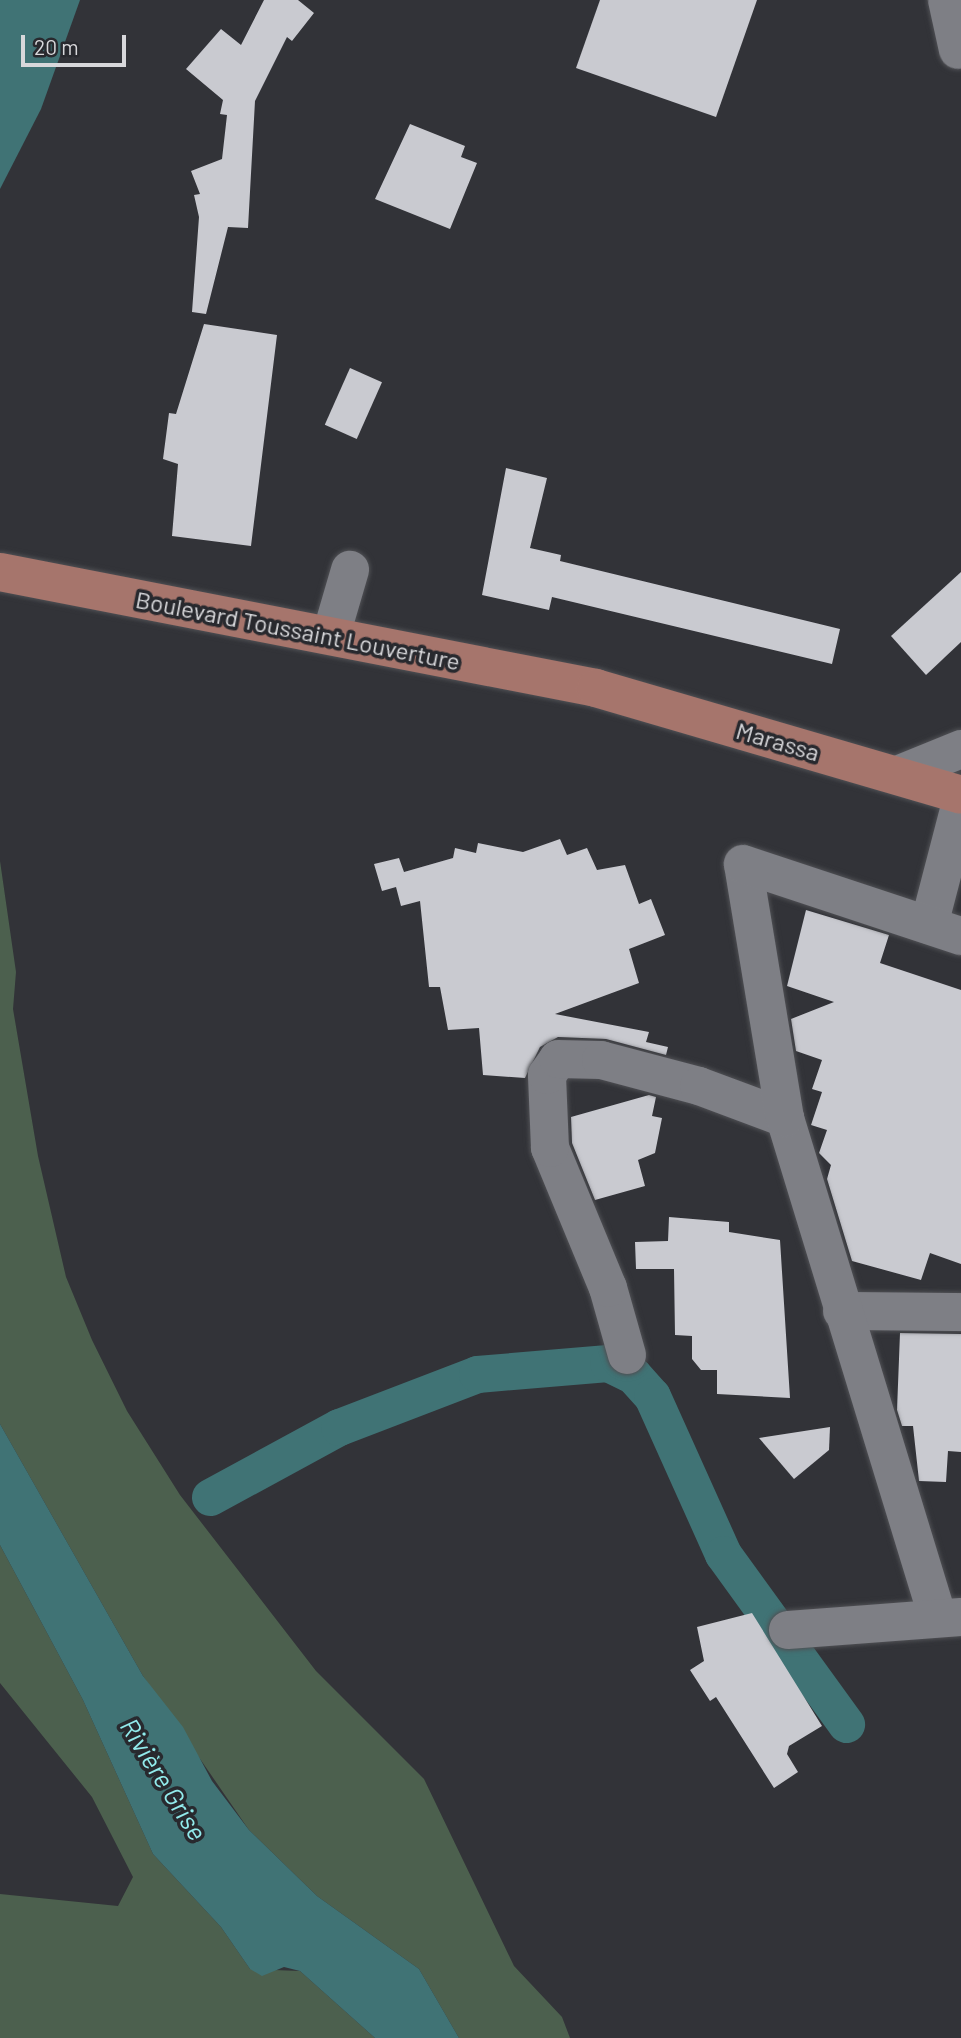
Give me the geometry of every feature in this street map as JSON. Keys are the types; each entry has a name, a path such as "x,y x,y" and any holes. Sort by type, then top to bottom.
{"main road":[{"name":"Boulevard Toussaint Louverture","path":"0,572 596,688"},
{"name":"Marassa","path":"596,688 961,795"}],"street":[{"path":"947,0 960,54"},
{"path":"331,635 350,570"},
{"path":"897,775 961,749"},
{"path":"788,1630 949,1616 842,1311 785,1118 743,864 945,930 961,802"},
{"path":"627,1355 608,1287 550,1147 547,1075 558,1059 601,1060 699,1086 785,1118"},
{"path":"842,1311 961,1312"}],"green space":[{"path":"0,861 16,972 13,1009 38,1156 66,1277 92,1340 127,1411 180,1495 316,1671 424,1779 514,1966 562,2017 570,2038 459,2038 419,1969 317,1896 249,1830 143,1676 0,1424"},
{"path":"0,1545 83,1700 153,1854 221,1927 250,1969 300,1971 375,2038 0,2038 0,1894 118,1906 133,1877 92,1797 0,1683"}],"water":[{"path":"0,0 80,0 41,109 0,189"},
{"name":"Rivière Grise","path":"0,1424 143,1676 183,1727 212,1781 249,1830 317,1896 419,1969 459,2038 375,2038 300,1971 284,1967 262,1976 250,1969 221,1927 153,1854 83,1700 0,1545"}],"building":[{"path":"264,0 298,0 314,13 292,41 287,37 255,101 248,228 228,227 206,314 192,312 199,217 194,195 200,194 191,171 222,159 227,115 220,114 223,100 186,69 221,29 241,45"},
{"path":"600,0 757,0 716,117 576,68"},
{"path":"410,124 465,146 461,157 477,163 450,229 375,199"},
{"path":"204,324 277,335 251,546 172,536 178,464 163,459 169,413 176,414"},
{"path":"350,368 382,382 357,439 325,425"},
{"path":"506,468 547,478 530,548 561,555 560,561 840,629 832,664 552,597 549,610 482,595"},
{"path":"961,572 961,642 926,675 891,636"},
{"path":"560,839 567,855 587,848 597,870 625,865 639,904 651,899 665,935 629,949 639,983 555,1014 649,1032 646,1042 668,1047 666,1055 606,1039 558,1037 540,1047 525,1078 483,1075 479,1028 448,1030 440,987 429,987 420,901 401,906 396,887 382,891 374,864 399,858 404,872 453,858 455,848 476,853 478,843 523,852"},
{"path":"806,910 889,935 880,963 961,990 961,1264 930,1253 921,1280 852,1261 827,1179 831,1165 819,1153 827,1130 811,1125 822,1092 812,1089 822,1060 796,1051 791,1019 834,1002 787,986"},
{"path":"649,1095 656,1097 652,1116 662,1118 655,1153 638,1160 645,1186 595,1200 572,1143 571,1117"},
{"path":"669,1217 729,1222 729,1232 780,1240 790,1398 717,1394 717,1370 701,1370 692,1359 692,1336 675,1335 674,1269 636,1269 635,1242 668,1241"},
{"path":"900,1333 961,1334 961,1452 948,1451 946,1482 919,1481 913,1426 902,1426 897,1410"},
{"path":"830,1427 829,1450 794,1479 759,1438"},
{"path":"752,1613 822,1726 789,1746 787,1754 798,1772 774,1788 716,1697 710,1701 690,1670 704,1661 697,1627"}],"waterway":[{"path":"210,1497 339,1427 477,1374 608,1363 633,1375 652,1396 723,1554 846,1724"}]}
